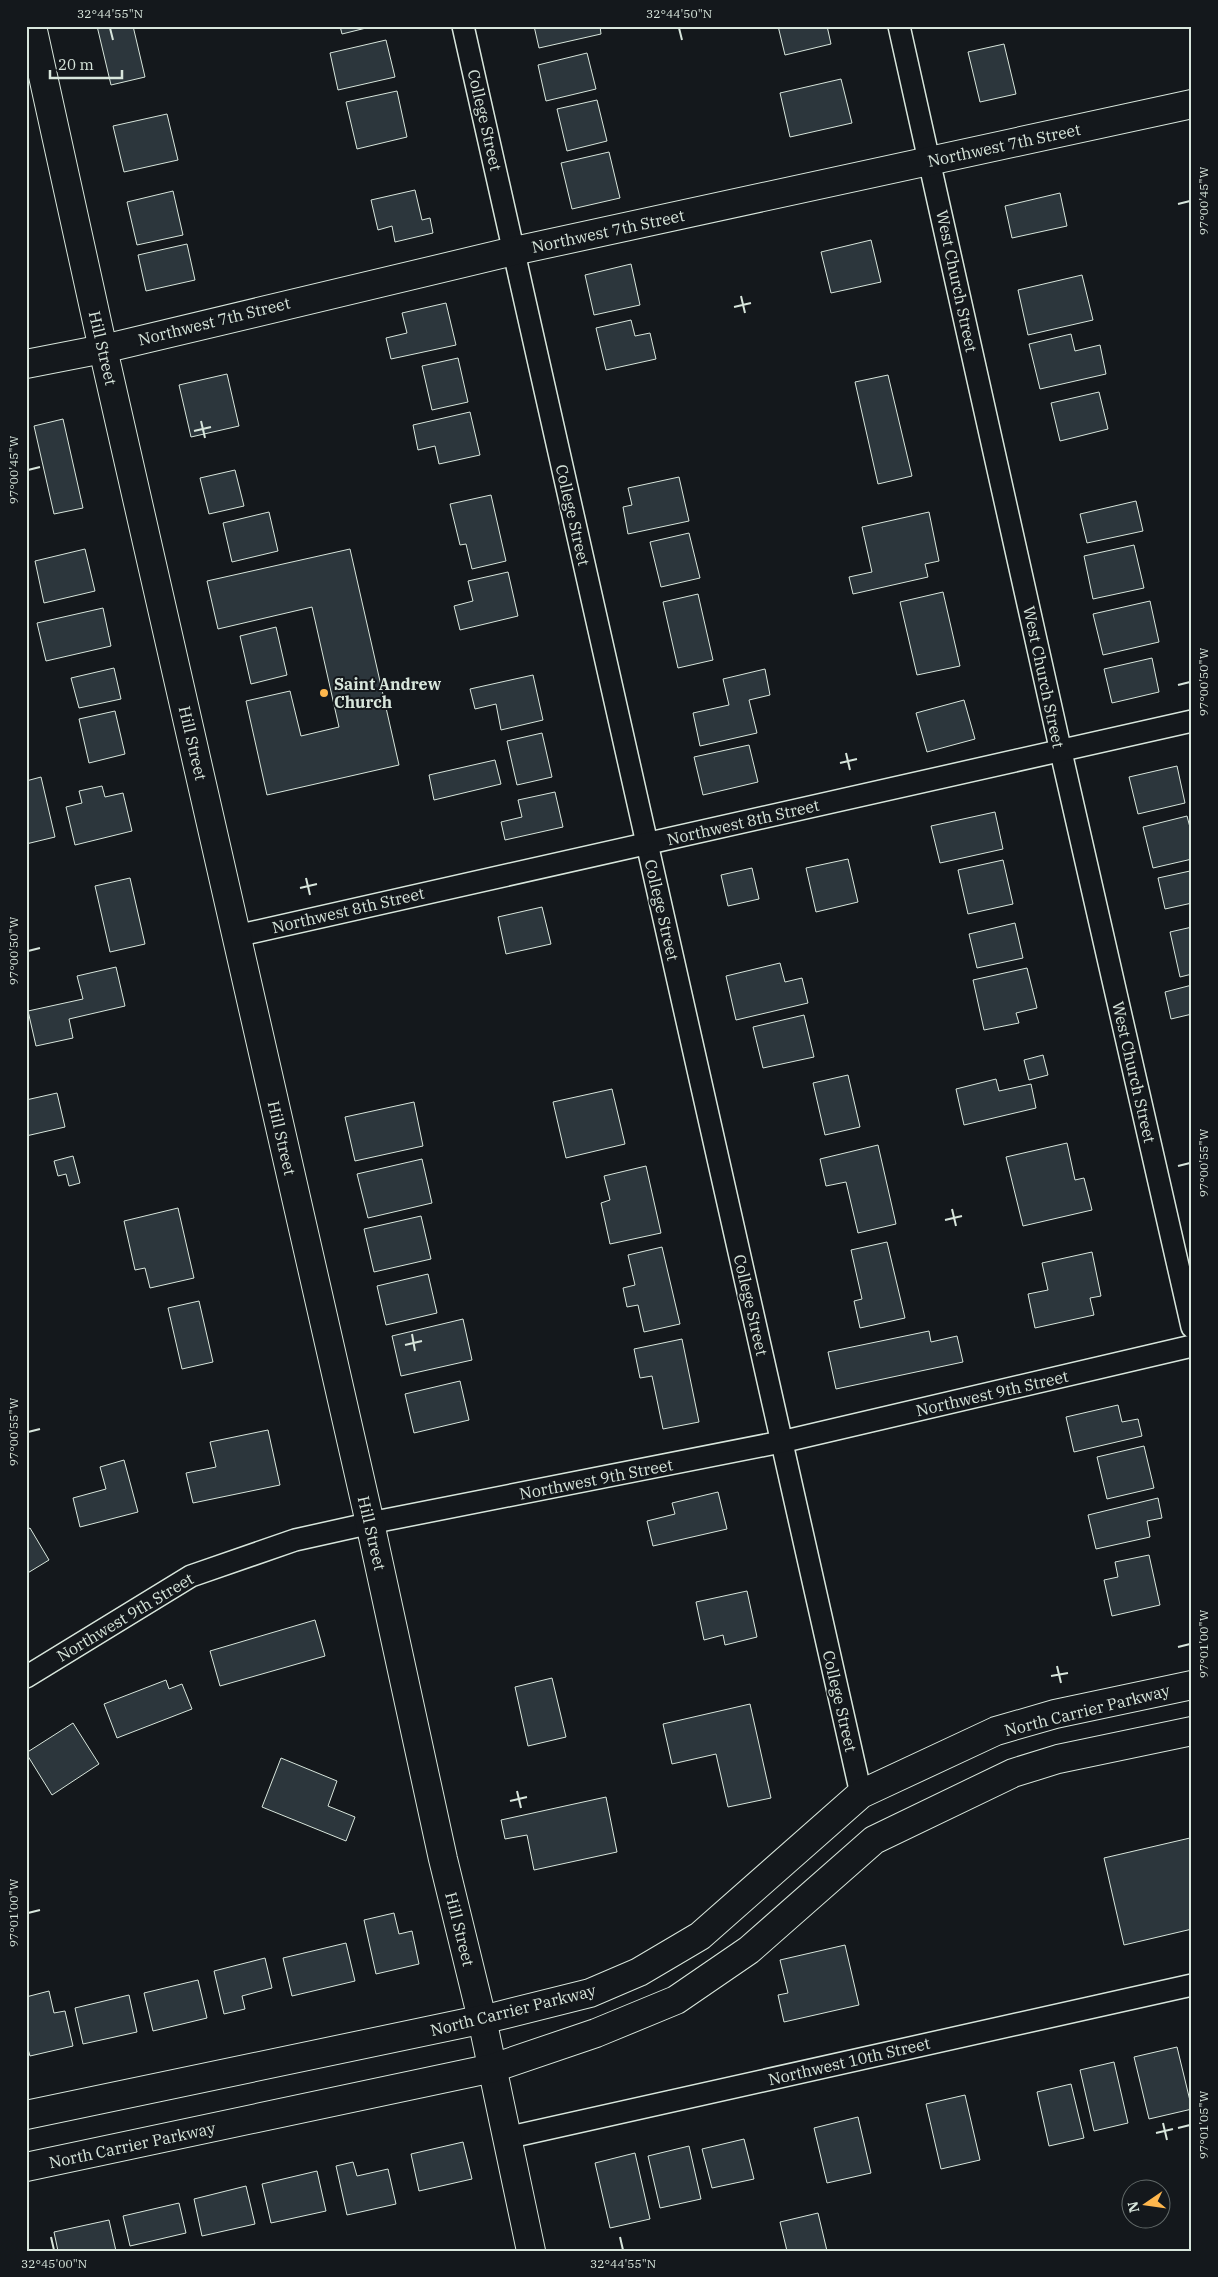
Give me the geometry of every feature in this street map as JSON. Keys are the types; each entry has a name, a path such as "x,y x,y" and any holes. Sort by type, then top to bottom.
{"street":[{"name":"Hill Street","path":"32,26 444,1859 493,2068 506,2138 531,2251"},
{"name":"College Street","path":"463,26 861,1794"},
{"name":"West Church Street","path":"900,26 1061,752 1192,1327"},
{"name":"Northwest 7th Street","path":"26,364 103,348 514,251 1192,104"},
{"name":"Northwest 8th Street","path":"236,936 1061,752 1192,721"},
{"name":"Northwest 9th Street","path":"26,1677 191,1576 295,1540 370,1523 782,1442 1192,1346"},
{"name":"North Carrier Parkway","path":"26,2114 482,2019 590,1993 639,1972 700,1936 861,1794 996,1731 1054,1714 1192,1685"},
{"name":"North Carrier Parkway","path":"26,2167 493,2068 596,2033 676,2000 749,1950 874,1840 1013,1773 1058,1759 1192,1731"},
{"name":"Northwest 10th Street","path":"506,2138 1192,1985"}],"building":[{"path":"97,26 133,26 145,77 111,85"},
{"path":"340,26 374,26 342,34"},
{"path":"534,26 600,26 601,34 539,48"},
{"path":"778,26 827,26 831,44 785,55"},
{"path":"386,40 395,77 338,90 330,53"},
{"path":"1004,44 1016,94 980,102 968,52"},
{"path":"587,53 596,89 546,101 538,65"},
{"path":"841,79 852,123 790,137 780,93"},
{"path":"397,91 407,137 357,149 346,102"},
{"path":"597,100 607,141 567,151 557,109"},
{"path":"167,114 178,160 124,172 113,126"},
{"path":"609,152 620,198 572,209 561,163"},
{"path":"415,190 422,220 430,218 433,233 395,242 392,226 378,230 371,200"},
{"path":"173,191 183,235 137,245 127,202"},
{"path":"1060,193 1067,226 1012,238 1005,206"},
{"path":"871,240 881,282 831,293 821,252"},
{"path":"187,244 195,280 146,291 138,255"},
{"path":"631,264 640,305 594,315 585,275"},
{"path":"1082,275 1093,320 1028,335 1018,290"},
{"path":"446,303 456,345 391,359 386,338 407,333 402,313"},
{"path":"631,320 635,336 650,333 656,359 606,370 596,328"},
{"path":"1071,334 1075,351 1100,345 1106,374 1040,389 1029,344"},
{"path":"458,358 468,402 432,410 422,366"},
{"path":"227,374 239,426 191,437 179,385"},
{"path":"888,375 912,476 878,484 855,382"},
{"path":"1099,392 1108,429 1060,441 1051,403"},
{"path":"470,412 480,455 439,464 435,446 418,450 413,425"},
{"path":"63,419 83,508 54,514 34,426"},
{"path":"235,470 244,506 209,514 200,478"},
{"path":"679,477 689,521 628,534 623,507 632,505 628,488"},
{"path":"491,495 506,561 472,569 466,544 460,545 450,504"},
{"path":"1136,501 1143,531 1087,543 1080,514"},
{"path":"269,512 278,551 232,562 223,523"},
{"path":"929,512 939,561 925,564 928,577 853,594 849,577 872,572 862,527"},
{"path":"689,533 700,578 661,587 650,542"},
{"path":"1134,545 1144,588 1093,599 1084,556"},
{"path":"85,549 95,591 44,603 35,561"},
{"path":"350,549 399,765 267,795 246,701 290,691 301,736 339,727 312,607 218,629 207,581"},
{"path":"508,572 518,616 460,630 454,606 473,601 468,581"},
{"path":"943,592 960,666 917,675 900,602"},
{"path":"698,594 713,660 678,668 663,602"},
{"path":"1150,601 1159,642 1103,655 1093,614"},
{"path":"103,608 111,646 46,661 37,623"},
{"path":"276,627 287,675 251,684 240,636"},
{"path":"1152,658 1159,692 1112,703 1104,669"},
{"path":"114,668 121,699 79,708 71,678"},
{"path":"765,669 770,695 749,700 757,733 700,746 693,713 729,705 723,679"},
{"path":"533,675 543,720 501,730 496,704 475,709 470,689"},
{"path":"964,700 975,739 927,752 916,713"},
{"path":"115,711 125,754 89,763 79,719"},
{"path":"542,733 552,777 517,785 507,741"},
{"path":"749,745 758,782 703,795 694,757"},
{"path":"495,760 501,784 434,800 429,775"},
{"path":"1177,766 1185,803 1138,814 1129,777"},
{"path":"41,777 55,837 26,844 26,781"},
{"path":"102,786 105,797 123,793 132,831 75,845 66,807 82,803 79,791"},
{"path":"555,792 563,827 505,840 501,822 522,817 518,800"},
{"path":"995,812 1003,849 940,863 931,826"},
{"path":"1187,816 1192,835 1192,859 1153,868 1143,827"},
{"path":"848,859 858,902 816,912 806,868"},
{"path":"1003,860 1013,904 968,914 958,870"},
{"path":"752,868 759,899 728,906 721,875"},
{"path":"1190,871 1192,903 1165,909 1158,878"},
{"path":"130,878 145,944 110,952 95,886"},
{"path":"542,907 551,944 506,954 498,917"},
{"path":"1015,923 1023,958 977,968 969,934"},
{"path":"1192,927 1192,974 1180,977 1170,932"},
{"path":"780,963 785,982 802,978 808,1003 736,1020 726,976"},
{"path":"116,967 125,1006 69,1019 73,1038 36,1046 28,1011 83,999 77,976"},
{"path":"1027,968 1037,1008 1016,1013 1019,1023 984,1030 973,980"},
{"path":"1192,985 1192,1014 1171,1019 1165,992"},
{"path":"804,1015 814,1057 763,1068 753,1027"},
{"path":"1043,1055 1048,1075 1029,1080 1024,1060"},
{"path":"848,1075 860,1127 825,1135 813,1083"},
{"path":"996,1079 999,1091 1031,1084 1036,1108 964,1125 956,1089"},
{"path":"612,1089 625,1144 566,1158 553,1102"},
{"path":"57,1093 65,1127 26,1136 26,1100"},
{"path":"414,1102 423,1146 355,1161 345,1117"},
{"path":"1067,1143 1075,1180 1084,1178 1092,1210 1023,1226 1006,1157"},
{"path":"878,1145 896,1224 858,1233 846,1182 826,1186 820,1159"},
{"path":"73,1156 80,1183 69,1186 66,1174 58,1176 54,1161"},
{"path":"422,1159 432,1203 368,1218 357,1174"},
{"path":"646,1166 661,1233 610,1244 601,1203 610,1200 604,1176"},
{"path":"178,1208 194,1278 150,1288 145,1268 135,1270 124,1221"},
{"path":"421,1216 431,1259 374,1272 364,1229"},
{"path":"887,1242 905,1318 860,1328 854,1301 862,1299 851,1250"},
{"path":"662,1247 680,1324 644,1332 638,1305 627,1307 623,1288 635,1285 628,1255"},
{"path":"1092,1252 1101,1296 1090,1298 1094,1315 1035,1328 1028,1294 1048,1290 1042,1263"},
{"path":"428,1274 437,1313 386,1325 377,1286"},
{"path":"199,1301 213,1362 182,1369 168,1308"},
{"path":"463,1319 472,1360 401,1376 392,1336"},
{"path":"929,1331 931,1342 957,1336 963,1362 836,1389 828,1352"},
{"path":"682,1339 699,1422 663,1429 652,1376 640,1378 634,1349"},
{"path":"460,1381 469,1420 414,1433 405,1394"},
{"path":"1118,1405 1122,1422 1138,1419 1142,1436 1074,1452 1066,1417"},
{"path":"268,1430 280,1485 193,1503 186,1473 216,1467 210,1442"},
{"path":"1144,1446 1154,1488 1107,1499 1097,1457"},
{"path":"124,1460 138,1512 80,1527 73,1498 106,1489 100,1467"},
{"path":"718,1492 727,1529 653,1546 647,1521 675,1514 672,1503"},
{"path":"1158,1498 1162,1518 1147,1521 1150,1537 1096,1549 1088,1515"},
{"path":"30,1528 49,1560 26,1574 26,1530"},
{"path":"1149,1555 1160,1605 1112,1616 1104,1580 1118,1577 1115,1562"},
{"path":"747,1591 757,1637 725,1645 723,1635 704,1640 696,1602"},
{"path":"315,1620 325,1656 220,1686 210,1651"},
{"path":"552,1678 566,1737 528,1746 515,1687"},
{"path":"166,1680 169,1689 182,1684 192,1709 117,1738 104,1704"},
{"path":"750,1704 771,1798 728,1807 716,1754 672,1764 663,1724"},
{"path":"73,1723 99,1764 52,1795 26,1753"},
{"path":"281,1758 337,1781 328,1806 355,1817 346,1841 262,1807"},
{"path":"606,1797 617,1852 534,1870 527,1835 505,1839 501,1820"},
{"path":"1190,1838 1192,1845 1192,1929 1124,1945 1104,1858"},
{"path":"394,1913 399,1934 412,1931 419,1964 376,1974 364,1920"},
{"path":"346,1943 355,1981 292,1996 283,1958"},
{"path":"845,1945 859,2005 784,2022 778,1995 788,1993 780,1960"},
{"path":"265,1958 272,1988 242,1996 245,2009 224,2014 214,1971"},
{"path":"198,1980 207,2018 153,2031 144,1993"},
{"path":"49,1991 54,2013 65,2011 73,2046 30,2056 26,2042 26,1997"},
{"path":"129,1995 137,2032 83,2044 75,2008"},
{"path":"1177,2047 1192,2109 1149,2119 1134,2057"},
{"path":"1114,2062 1128,2123 1094,2131 1080,2070"},
{"path":"1071,2084 1084,2138 1049,2146 1037,2092"},
{"path":"965,2095 980,2160 941,2169 926,2104"},
{"path":"858,2117 871,2173 827,2183 814,2128"},
{"path":"744,2139 754,2179 712,2188 702,2149"},
{"path":"463,2142 472,2179 419,2191 411,2154"},
{"path":"689,2146 701,2199 660,2208 648,2156"},
{"path":"635,2153 650,2219 610,2228 595,2163"},
{"path":"353,2162 357,2176 388,2169 396,2204 347,2215 336,2166"},
{"path":"317,2171 326,2211 271,2223 262,2184"},
{"path":"246,2186 255,2224 202,2236 194,2199"},
{"path":"179,2203 186,2233 130,2246 123,2216"},
{"path":"818,2213 827,2251 787,2251 780,2222"},
{"path":"109,2220 116,2251 58,2251 54,2232"}],"place":[{"name":"Saint Andrew Church","path":"324,693"}]}
